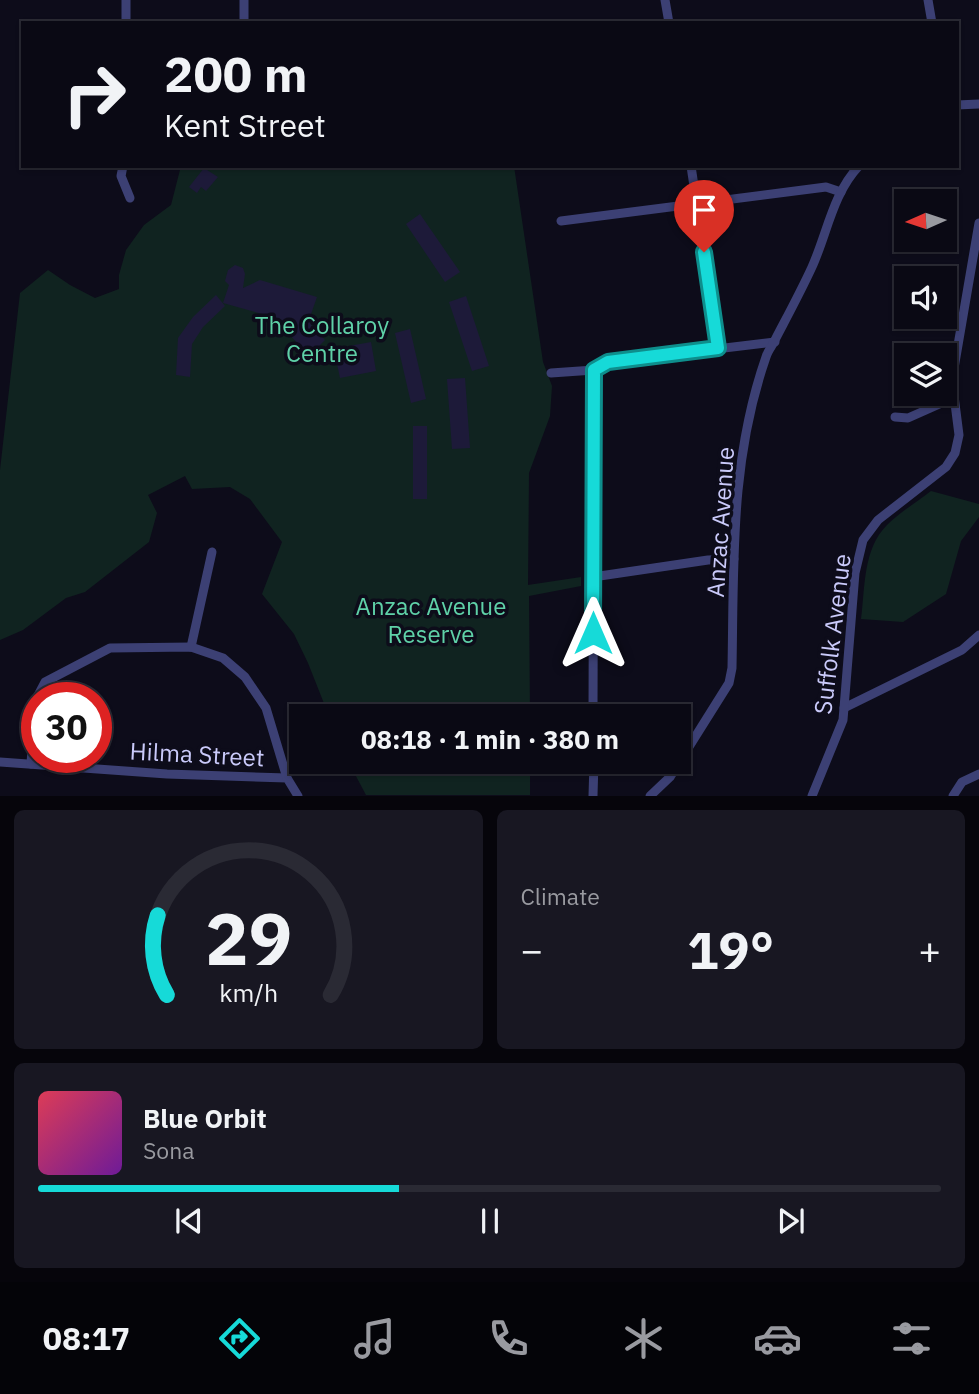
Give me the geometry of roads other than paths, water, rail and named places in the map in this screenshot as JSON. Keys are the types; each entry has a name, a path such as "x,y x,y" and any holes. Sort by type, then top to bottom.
{"street":[{"path":"126,0 126,21"},
{"path":"244,0 244,21"},
{"path":"665,0 668,21"},
{"path":"928,0 932,21"},
{"path":"959,105 979,104"},
{"path":"123,168 121,176 130,198"},
{"path":"691,168 718,348"},
{"name":"Anzac Avenue","path":"650,796 670,777 729,682 732,668 738,474 751,409 767,354 812,266 841,192 857,168"},
{"path":"561,221 826,187 841,192"},
{"name":"Suffolk Avenue","path":"957,351 979,223"},
{"path":"551,373 594,370 608,362 775,342"},
{"path":"593,704 594,370"},
{"path":"895,418 908,418 935,406"},
{"name":"Suffolk Avenue","path":"811,796 843,720 855,573 863,540 878,520 946,467 955,453 959,435 954,406"},
{"path":"191,647 212,552"},
{"path":"593,577 708,560 734,559"},
{"path":"844,708 962,650 979,635"},
{"path":"45,682 110,648 191,647 223,658 244,677 266,708 287,778"},
{"name":"Hilma Street","path":"0,762 21,763"},
{"name":"Hilma Street","path":"112,770 287,778 298,796"},
{"path":"593,774 593,796"},
{"path":"953,796 962,782 979,774"}],"park label":[{"name":"The Collaroy Centre","path":"322,339"},
{"name":"Anzac Avenue Reserve","path":"431,620"}]}
